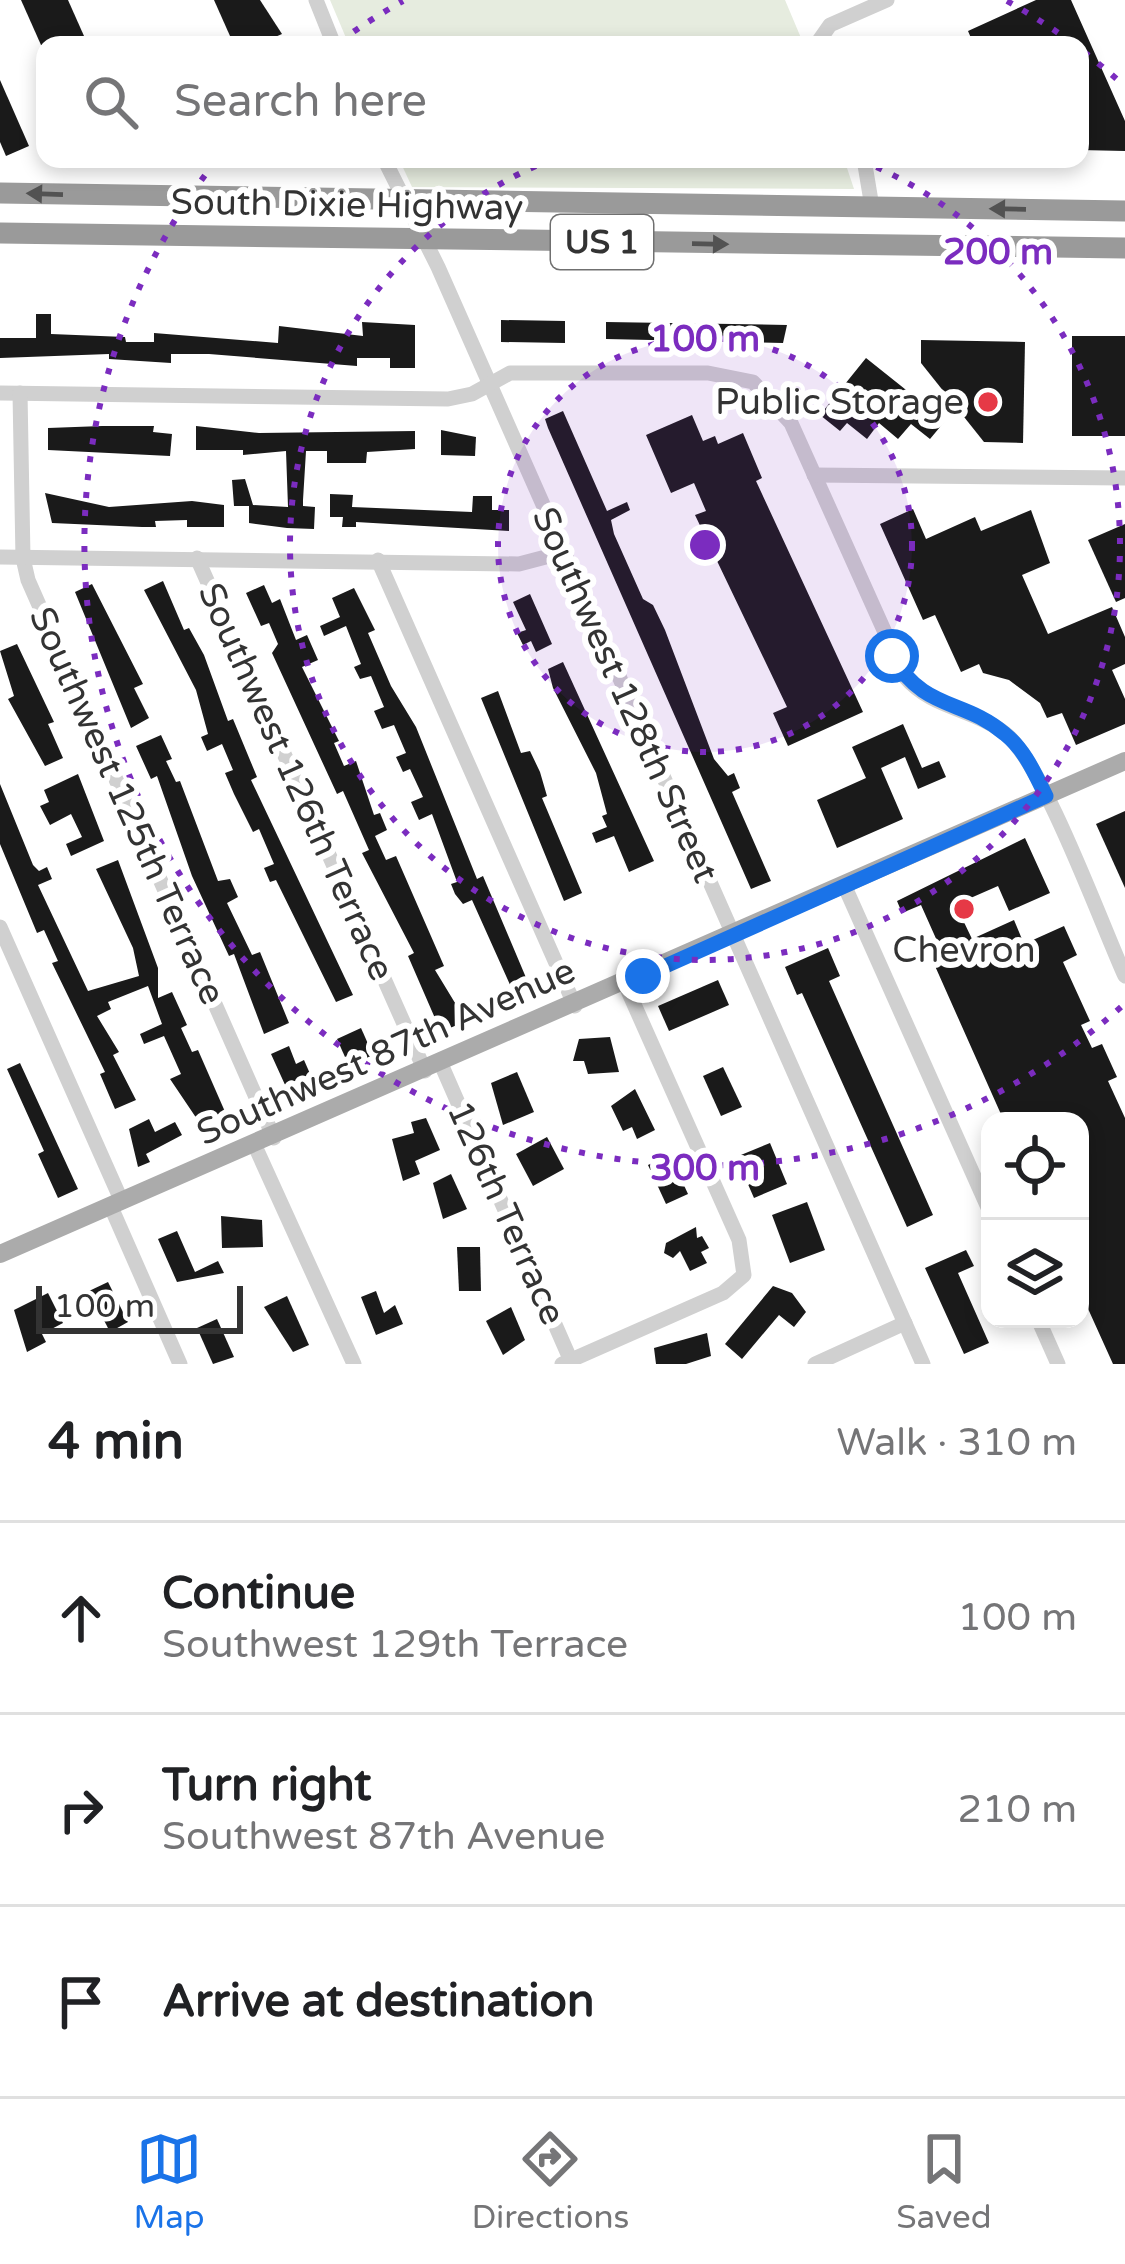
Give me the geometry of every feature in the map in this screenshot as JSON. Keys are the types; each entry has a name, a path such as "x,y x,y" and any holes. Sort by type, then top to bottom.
{"highway":[{"name":"South Dixie Highway","path":"0,193 1125,211"},
{"path":"88,234 90,195"},
{"path":"872,207 872,247"},
{"name":"South Dixie Highway","path":"0,233 1125,248"}],"main road":[{"name":"Southwest 87th Avenue","path":"0,1254 732,938 1125,761"}],"street":[{"path":"316,0 330,36"},
{"path":"821,36 830,25 887,0"},
{"name":"Southwest 128th Street","path":"389,168 425,238 923,1364"},
{"path":"866,168 872,207"},
{"path":"0,393 448,399 510,373 745,378 769,394 790,423 905,677 932,700 1004,732 1022,753 1046,796 1125,976"},
{"name":"Southwest 125th Terrace","path":"20,393 23,558 50,634 354,1364"},
{"path":"814,476 1125,478"},
{"path":"0,557 519,564 561,553"},
{"name":"Southwest 126th Terrace","path":"197,558 433,1068"},
{"path":"378,560 575,1006"},
{"path":"845,887 981,1192"},
{"path":"0,927 180,1364"},
{"path":"567,1362 723,1293 744,1275 739,1240 625,983"},
{"name":"126th Terrace","path":"433,1068 567,1362"},
{"path":"815,1364 905,1323"},
{"path":"1042,1328 1058,1364"}],"shaded area":[{"path":"330,0 785,0 800,36 345,36"},
{"path":"403,168 847,168 854,189 412,187"}],"building":[{"path":"21,0 68,0 84,36 37,36"},
{"path":"214,0 260,0 282,34 277,36 230,36"},
{"path":"1036,0 1071,0 1087,36 970,36 968,31"},
{"path":"1089,40 1125,121 1125,151 1089,150"},
{"path":"0,80 29,146 6,156 0,142"},
{"path":"36,314 51,314 51,334 125,337 126,342 154,342 154,333 278,343 279,326 363,336 362,322 415,325 415,368 390,368 390,358 357,358 357,366 209,354 171,354 171,363 109,359 109,354 0,358 0,338 36,338"},
{"path":"501,320 565,321 565,343 501,342"},
{"path":"606,322 787,325 783,343 606,339"},
{"name":"Public Storage","path":"1072,336 1125,336 1125,436 1072,436"},
{"name":"Public Storage","path":"921,340 1025,342 1023,443 984,442 921,363"},
{"path":"866,358 945,421 930,439 911,424 898,439 879,423 867,439 847,423 840,431 820,415"},
{"path":"563,411 607,511 627,502 630,510 611,520 614,534 643,599 653,605 665,630 714,759 728,776 734,773 740,788 732,792 771,881 751,889 548,428 545,419"},
{"path":"692,415 703,441 715,436 718,444 743,433 762,478 756,481 863,712 788,746 773,713 787,707 695,515 706,511 694,483 671,493 646,435"},
{"path":"154,426 153,432 172,434 170,456 48,450 48,428"},
{"path":"196,426 259,433 415,431 415,449 367,452 366,463 327,463 327,451 306,451 303,506 315,507 314,529 287,528 249,523 249,506 234,506 232,480 245,479 253,505 288,507 286,451 243,455 243,450 196,450"},
{"path":"441,430 476,437 475,456 441,455"},
{"path":"45,493 109,507 192,501 224,505 224,527 187,527 187,520 155,521 156,527 52,523"},
{"path":"330,494 353,495 352,507 472,512 473,496 492,496 492,510 509,510 509,531 356,522 356,527 342,527 343,517 330,517"},
{"path":"913,509 926,539 975,517 981,531 1031,510 1050,563 1022,575 1048,634 1112,607 1125,637 1125,664 1112,670 1125,699 1125,724 1076,745 1062,713 1047,718 1040,703 1009,680 983,673 979,664 961,672 935,615 923,620 880,524"},
{"path":"1125,524 1125,598 1116,602 1088,540"},
{"path":"163,581 184,630 189,628 204,655 228,721 233,719 257,777 251,780 353,995 336,1002 276,880 270,882 264,868 274,864 259,829 253,832 234,794 225,773 233,770 222,744 207,751 201,737 208,734 196,690 144,590"},
{"path":"92,584 143,684 134,688 149,718 131,728 75,592"},
{"path":"264,585 272,603 280,599 296,640 307,635 318,660 302,667 339,741 334,743 344,766 356,761 374,815 380,813 387,830 375,836 386,860 396,856 444,966 435,970 466,1021 441,1032 408,956 414,953 362,853 369,850 343,791 337,794 272,653 278,644 269,623 261,626 246,593"},
{"path":"354,588 375,630 368,633 391,686 416,727 477,879 483,876 527,980 511,987 472,900 463,904 455,894 451,884 457,882 432,814 419,820 411,802 423,797 410,769 403,772 396,757 406,753 394,725 382,729 374,711 384,707 371,676 360,679 354,667 361,664 346,626 324,636 320,626 340,617 332,598"},
{"path":"530,594 552,644 536,652 531,641 523,645 517,633 526,630 513,602"},
{"path":"17,644 54,722 48,724 63,758 45,766 8,699 14,696 0,651"},
{"path":"563,662 654,861 629,872 614,836 596,843 592,833 607,827 602,816 607,814 596,773 553,688 548,669"},
{"path":"498,691 521,753 530,751 540,772 547,796 542,798 582,893 564,901 481,698"},
{"path":"903,724 922,768 939,761 946,777 918,789 905,757 881,768 903,819 837,848 817,800 866,778 852,747"},
{"path":"161,735 172,759 166,761 176,782 180,781 218,881 230,879 238,897 227,903 252,955 260,952 289,1023 264,1034 234,954 229,956 192,876 157,776 151,779 136,746"},
{"path":"78,774 104,841 71,856 66,844 82,837 71,814 50,825 40,806 49,802 44,790"},
{"path":"0,784 33,865 39,871 47,867 52,879 38,885 88,991 139,976 133,948 96,869 118,860 158,968 158,998 172,992 187,1025 181,1028 192,1052 198,1050 226,1114 201,1125 170,1079 181,1074 164,1036 144,1044 140,1034 162,1024 148,986 108,1002 111,1009 97,1016 119,1052 113,1055 136,1100 115,1109 100,1074 105,1072 52,963 58,961 44,930 37,933 0,844"},
{"path":"1125,811 1125,888 1096,824"},
{"path":"1025,838 1050,893 1009,911 998,886 966,900 972,914 962,918 972,939 1014,920 1024,944 1064,926 1077,955 1063,962 1090,1021 1081,1025 1092,1048 1102,1044 1117,1077 1108,1081 1125,1118 1125,1364 1113,1364 1089,1311 1089,1112 1000,1112 931,957 942,952 921,905 902,913 897,901"},
{"path":"828,948 840,976 829,981 933,1215 907,1227 802,993 797,995 785,967"},
{"path":"718,980 729,1005 669,1031 658,1006"},
{"path":"361,1028 373,1055 349,1066 337,1039"},
{"path":"610,1037 619,1072 588,1074 584,1061 573,1061 579,1039"},
{"path":"289,1046 296,1064 304,1060 311,1076 286,1087 271,1054"},
{"path":"20,1063 78,1189 58,1198 38,1154 44,1151 7,1069"},
{"path":"723,1067 742,1107 721,1116 703,1076"},
{"path":"517,1072 534,1112 503,1125 491,1083"},
{"path":"635,1089 655,1130 637,1139 632,1127 623,1131 611,1106"},
{"path":"426,1118 440,1150 415,1161 420,1174 403,1181 392,1139 414,1133 411,1122"},
{"path":"149,1119 155,1132 175,1122 182,1135 146,1154 150,1162 138,1167 129,1129"},
{"path":"547,1137 564,1169 533,1186 516,1154"},
{"path":"770,1143 787,1184 754,1198 736,1157"},
{"path":"670,1155 688,1194 666,1204 648,1165"},
{"path":"451,1174 467,1209 443,1219 433,1183"},
{"path":"807,1202 825,1250 790,1263 772,1215"},
{"path":"221,1216 262,1220 263,1247 222,1248"},
{"path":"696,1227 697,1238 702,1236 709,1248 701,1252 707,1263 690,1271 680,1251 673,1258 664,1253 666,1243"},
{"path":"177,1231 195,1272 218,1261 224,1273 177,1282 158,1239"},
{"path":"457,1247 480,1247 481,1291 459,1291"},
{"path":"966,1250 974,1266 958,1273 989,1343 964,1354 925,1268"},
{"path":"108,1282 128,1322 110,1332 89,1291"},
{"path":"773,1286 792,1293 806,1312 794,1327 779,1315 742,1359 725,1344"},
{"path":"376,1291 384,1313 395,1305 403,1324 376,1335 361,1297"},
{"path":"48,1293 63,1323 42,1334 46,1342 27,1352 14,1310"},
{"path":"287,1296 309,1345 293,1352 264,1307"},
{"path":"511,1307 525,1340 503,1355 486,1321"},
{"path":"217,1319 234,1357 213,1364 197,1328"},
{"path":"707,1333 711,1356 686,1364 656,1364 654,1348"}],"place":[{"name":"Public Storage","path":"988,402"},
{"name":"Chevron","path":"964,909"}],"route":[{"path":"643,976 1046,796 1010,738 985,720 925,697 892,656"}]}
